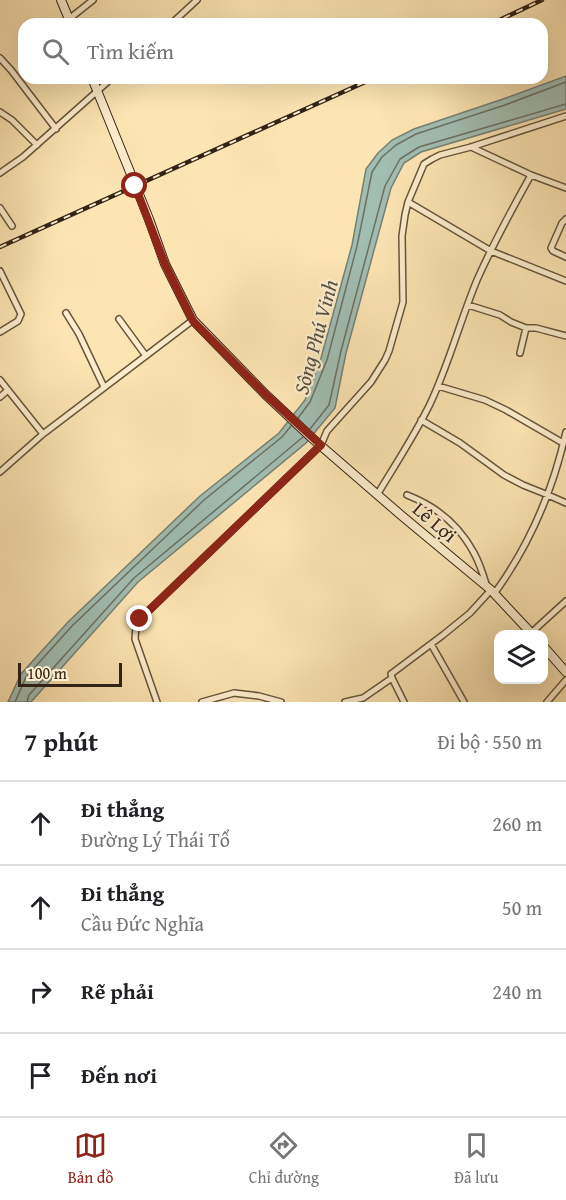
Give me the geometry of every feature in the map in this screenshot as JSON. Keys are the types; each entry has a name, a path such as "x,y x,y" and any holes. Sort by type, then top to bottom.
{"main road":[{"path":"61,0 68,18"},
{"name":"Lê Lợi","path":"94,84 165,264 193,321 313,439 491,590 527,630"},
{"path":"548,652 566,672"}],"street":[{"path":"74,18 93,0"},
{"path":"178,18 197,0"},
{"path":"0,58 18,78"},
{"path":"22,84 56,129"},
{"path":"0,173 23,157 106,84"},
{"path":"0,112 12,120 37,145"},
{"path":"157,702 135,639 136,627 140,619 321,445 327,431 371,382 385,360 403,302 402,236 408,202 424,164 440,155 566,116"},
{"path":"471,147 531,175 566,188"},
{"path":"377,495 438,386 491,251 531,175"},
{"path":"408,202 491,251 566,280"},
{"path":"0,208 12,226"},
{"path":"566,219 551,248 566,257"},
{"path":"0,271 21,314 18,321 0,332"},
{"path":"468,305 500,315 526,328 536,328 566,336"},
{"path":"66,313 79,334 104,387"},
{"path":"119,319 146,356"},
{"path":"0,472 43,434 193,321"},
{"path":"520,353 526,328"},
{"path":"0,380 43,434"},
{"path":"438,386 485,400 563,443"},
{"path":"0,398 8,390"},
{"path":"421,420 460,443 504,475 566,503"},
{"path":"404,702 391,674 470,613 515,563 548,495 566,432"},
{"path":"407,495 424,502 448,520 475,554 491,590"},
{"path":"535,630 566,601"},
{"path":"431,644 464,702"},
{"path":"345,702 363,698 392,678"},
{"path":"547,702 566,680"},
{"path":"202,702 234,693 281,702"}],"water":[{"path":"566,76 566,109 421,152 404,163 391,188 346,353 335,408 306,443 138,582 31,702 8,702 21,674 68,622 200,496 279,433 305,400 321,358 352,245 366,169 378,153 392,140 414,129"}],"railway":[{"path":"504,18 542,0"},
{"path":"0,247 361,84"}],"route":[{"path":"135,186 165,264 193,321 265,394 321,445 140,619"}],"water label":[{"name":"Sông Phú Vinh","path":"316,337"}]}
